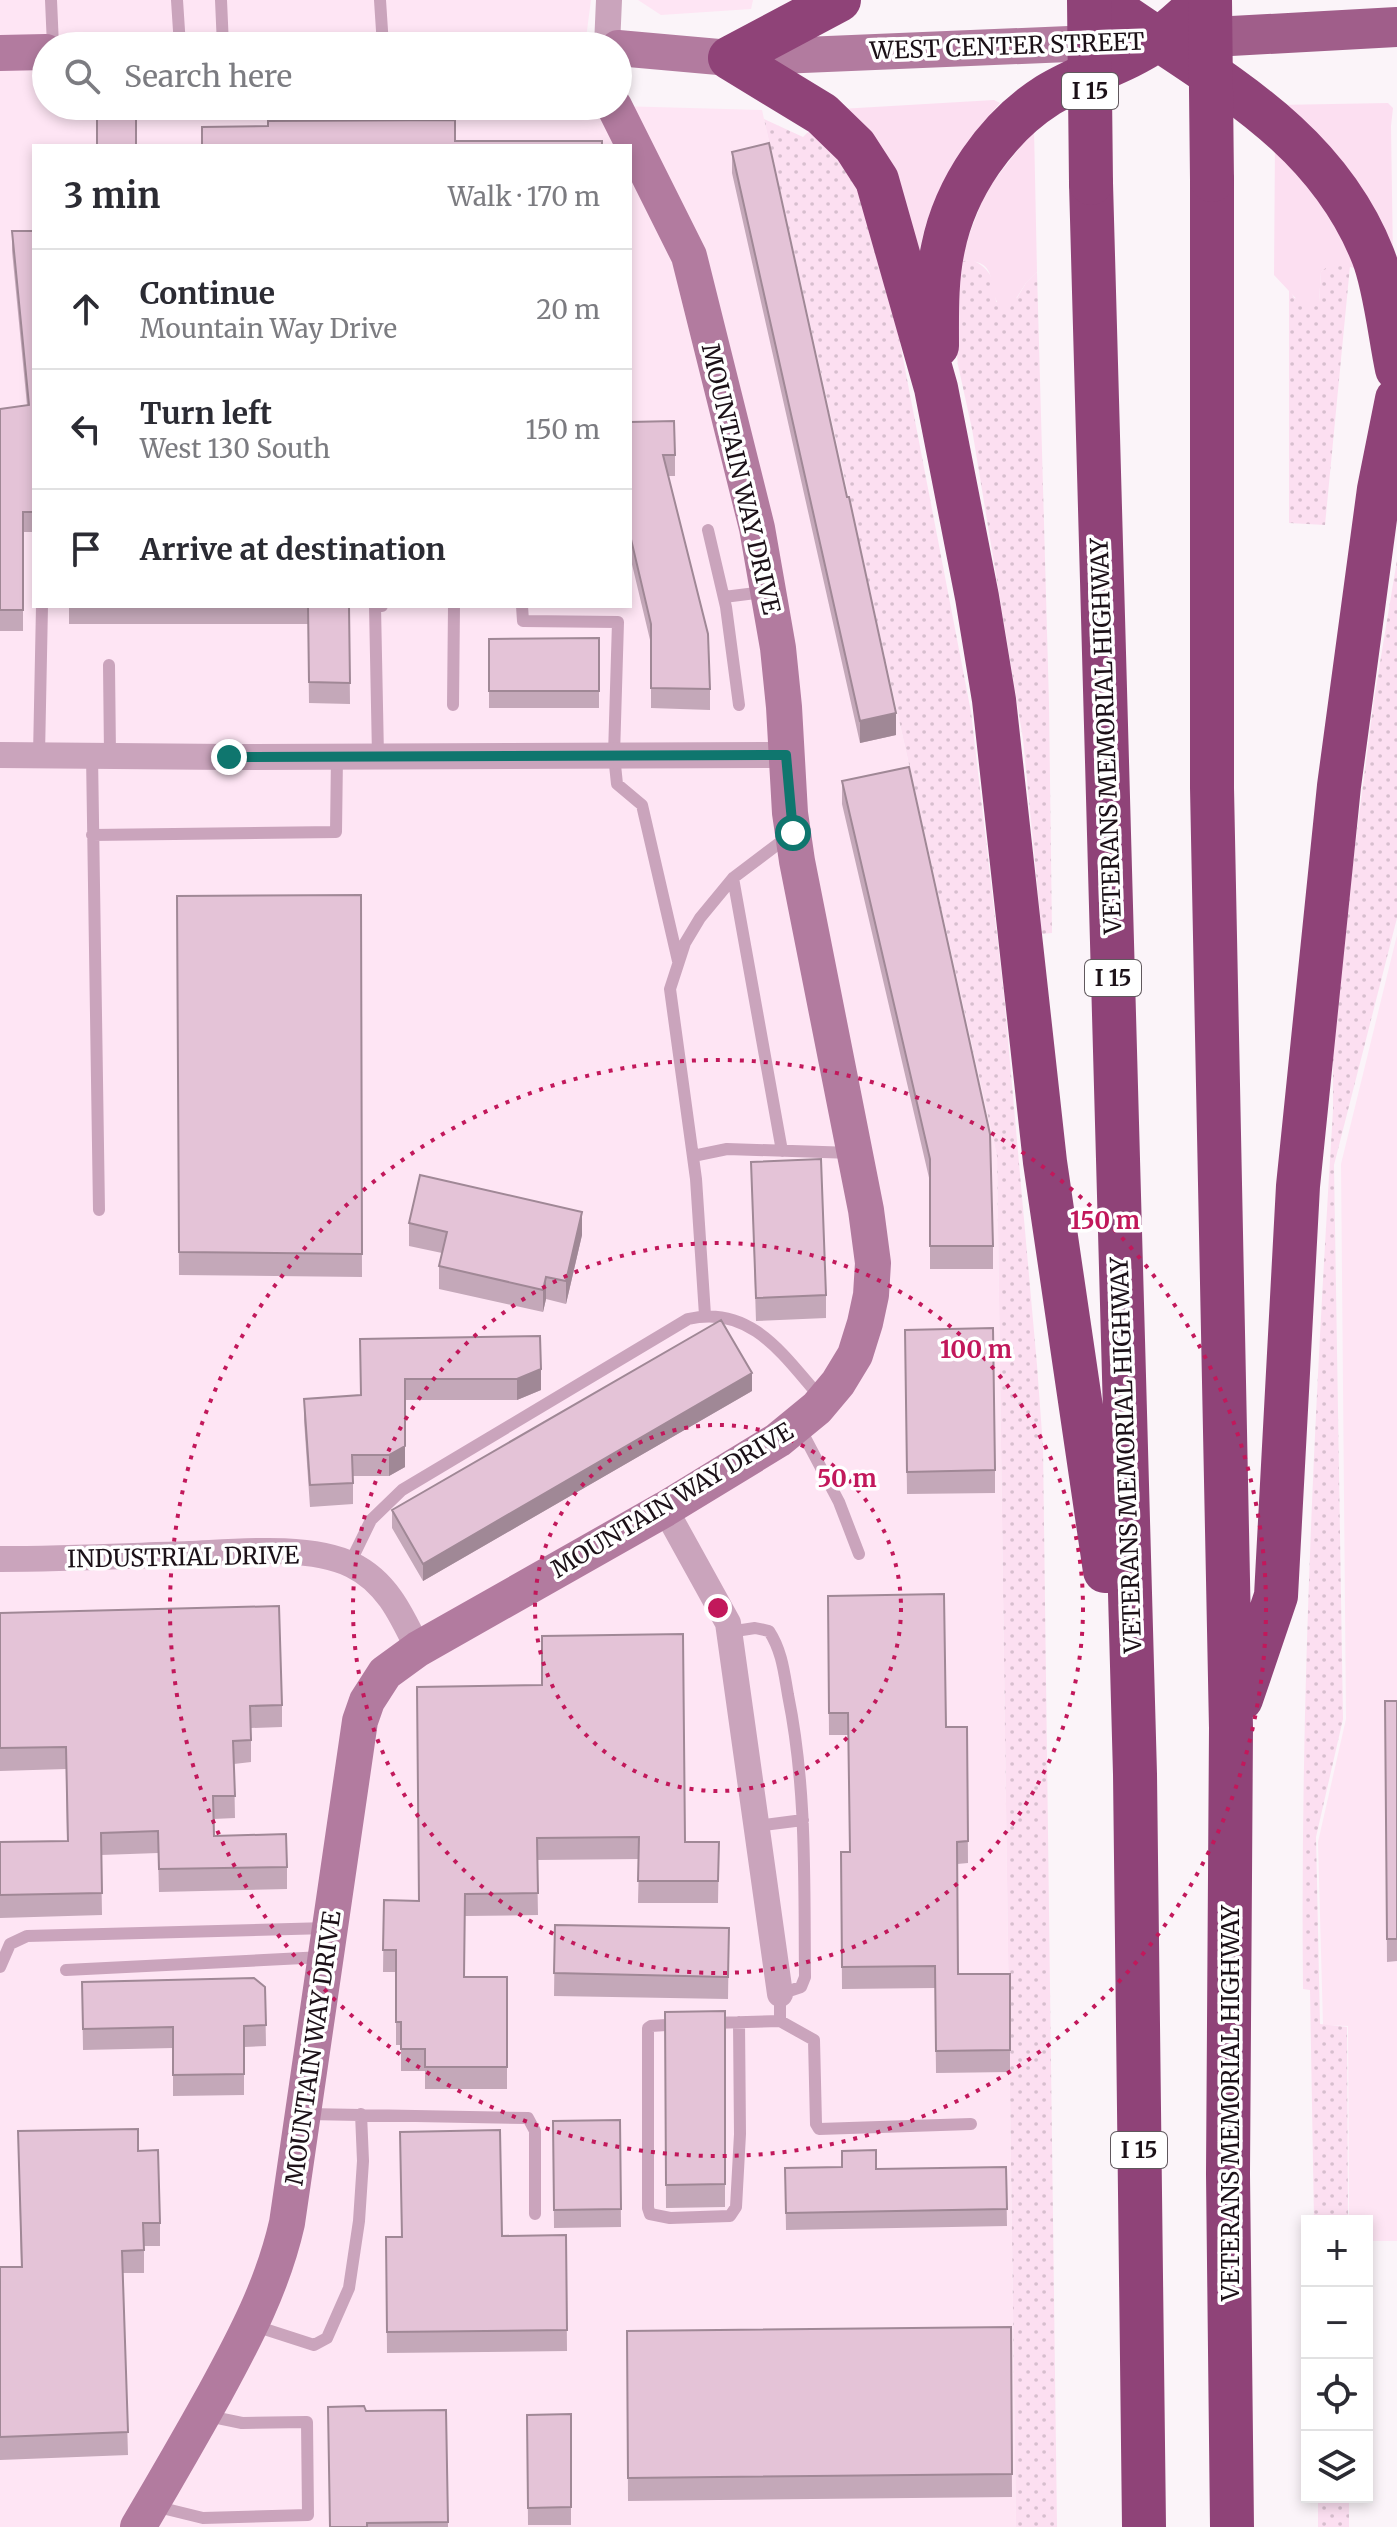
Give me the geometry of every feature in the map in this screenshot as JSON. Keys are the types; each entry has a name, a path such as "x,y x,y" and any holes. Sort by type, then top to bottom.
{"highway":[{"path":"730,58 839,0"},
{"name":"VETERANS MEMORIAL HIGHWAY","path":"1089,0 1091,183 1135,1774 1144,2527"},
{"path":"1101,0 1254,103 1297,141 1330,177 1357,219 1374,259 1397,369"},
{"path":"936,388 938,291 943,247 962,193 989,146 1011,123 1050,94 1157,40 1207,0"},
{"name":"VETERANS MEMORIAL HIGHWAY","path":"1207,0 1212,180 1212,804 1231,1728 1228,2174 1232,2527"},
{"path":"730,58 822,114 855,146 877,180 936,388 994,700 1045,1162 1135,1774"},
{"path":"1231,1728 1276,1596 1298,1186 1339,786 1379,489 1397,399"}],"main road":[{"name":"WEST CENTER STREET","path":"1157,40 1397,27"}],"street":[{"path":"608,32 609,0"},
{"name":"WEST CENTER STREET","path":"632,49 730,58 1157,40"},
{"path":"0,53 32,52"},
{"name":"MOUNTAIN WAY DRIVE","path":"144,2516 251,2324 280,2256 304,2114 360,1721 367,1701 385,1673 418,1649 665,1509 778,1440 810,1413 838,1383 855,1355 871,1295 873,1263 855,1154 822,996 793,833 784,707 769,591 757,528 689,256 621,120"},
{"path":"0,755 786,755"},
{"path":"665,1509 728,1623 780,1994"},
{"name":"INDUSTRIAL DRIVE","path":"0,1559 274,1551 322,1556 350,1563 371,1576 395,1603 418,1649"}],"lane":[{"path":"51,0 52,32"},
{"path":"177,0 179,32"},
{"path":"221,0 222,32"},
{"path":"380,0 382,32"},
{"path":"708,530 724,597 739,705"},
{"path":"724,597 769,591"},
{"path":"39,755 42,608"},
{"path":"375,608 378,756"},
{"path":"453,705 454,608"},
{"path":"522,608 523,621 618,622 614,755 617,784 642,805 679,963"},
{"path":"99,1210 92,835 109,665"},
{"path":"92,835 336,832 337,756"},
{"path":"705,1315 693,1156 670,989 685,943 700,918 733,878 793,833"},
{"path":"733,878 782,1151"},
{"path":"693,1156 727,1149 855,1154"},
{"path":"350,1563 371,1520 402,1490 688,1319 705,1315 728,1317 755,1330 778,1348 810,1413 859,1554"},
{"path":"729,1632 755,1628 769,1631 779,1646 795,1729 803,1820 805,1977 801,1987 780,1994 780,2021"},
{"path":"756,1826 803,1820"},
{"path":"0,1967 10,1944 27,1936 329,1942"},
{"path":"66,1970 329,1942"},
{"path":"739,2022 740,2134 734,2213 730,2216 670,2218 650,2214 648,2028 651,2026 739,2022 780,2021 814,2040 816,2124 819,2129 971,2124"},
{"path":"304,2114 528,2118 535,2131 535,2214"},
{"path":"251,2324 314,2345 327,2338 349,2288 359,2221 363,2161 361,2114"},
{"path":"144,2516 308,2515 307,2422 242,2423 203,2415"}],"shaded area":[{"path":"0,0 591,0 587,32 32,32 32,120 632,120 632,106 762,110 997,1156 1016,2527 0,2527"},
{"path":"638,0 753,0 751,9 661,15"},
{"path":"994,100 1000,103 958,157 937,197 928,217 918,262 840,109"},
{"path":"1388,103 1393,108 1393,261 1277,105"},
{"path":"764,119 803,137 808,132 833,153 856,183 877,223 971,712 1004,995 1043,1447 1057,2527 1016,2527 997,1156"},
{"path":"1034,129 1037,272 1010,308 1002,309 988,270 973,261 959,261 986,191"},
{"path":"1275,142 1320,189 1362,273 1341,264 1326,268 1321,272 1319,302 1313,308 1303,306 1274,275"},
{"path":"972,260 991,277 996,302 1017,298 1037,272 1052,933 1042,934 1023,739 972,429 958,365 954,329 959,261"},
{"path":"1339,262 1350,266 1325,525 1289,523 1289,288 1294,298 1319,302 1321,272 1328,264"},
{"path":"1397,560 1397,918 1334,1165 1343,1719 1316,1837 1320,2024 1347,2027 1348,2215 1314,2215 1310,1990 1303,1989 1304,1769 1310,1550 1333,1110 1333,1046 1374,699"},
{"path":"1397,935 1397,2241 1373,2241 1373,2215 1349,2215 1348,2026 1323,2025 1318,1842 1346,1719 1341,1164"},
{"path":"1318,2503 1349,2503 1349,2527 1318,2527"}],"building":[{"path":"97,120 136,120 136,144 97,144"},
{"path":"455,120 455,141 602,141 602,144 202,144 202,127 268,126 268,121"},
{"path":"769,143 896,713 860,721 732,152"},
{"path":"12,231 32,231 32,512 23,512 23,610 0,610 0,409 29,405"},
{"path":"674,421 675,455 663,455 708,634 710,689 651,688 651,624 632,543 632,422"},
{"path":"308,608 349,608 350,683 309,682"},
{"path":"599,638 599,691 489,691 489,639"},
{"path":"909,767 990,1134 993,1246 930,1246 930,1159 842,781"},
{"path":"361,895 362,1254 179,1252 177,896"},
{"path":"821,1159 826,1295 756,1298 751,1162"},
{"path":"420,1175 582,1212 566,1281 546,1277 543,1290 439,1266 447,1232 409,1223"},
{"path":"721,1320 752,1373 423,1564 392,1510"},
{"path":"993,1328 995,1470 907,1472 905,1330"},
{"path":"540,1336 541,1369 517,1379 405,1379 405,1446 389,1455 352,1455 353,1483 310,1485 304,1399 361,1395 360,1339"},
{"path":"944,1594 946,1727 967,1727 968,1841 957,1842 958,1974 1010,1974 1010,2050 936,2051 935,1966 842,1967 841,1852 850,1852 848,1713 829,1713 828,1596"},
{"path":"279,1606 282,1705 250,1706 251,1740 233,1741 235,1796 213,1796 214,1836 286,1834 287,1867 159,1869 158,1831 101,1833 102,1893 0,1895 0,1842 68,1841 66,1747 0,1748 0,1613"},
{"path":"683,1634 685,1842 719,1842 718,1881 638,1881 639,1837 537,1838 538,1893 465,1894 464,1977 507,1977 507,2067 425,2067 425,2049 401,2049 401,2022 396,2022 396,1950 383,1950 384,1900 419,1901 417,1687 542,1685 542,1636"},
{"path":"1385,1701 1397,1701 1397,1939 1387,1939"},
{"path":"555,1925 729,1928 728,1977 554,1973"},
{"path":"254,1978 265,1987 266,2025 244,2026 244,2074 173,2075 173,2027 83,2029 82,1982"},
{"path":"725,2011 725,2184 666,2185 665,2012"},
{"path":"620,2120 621,2209 554,2210 553,2121"},
{"path":"138,2129 138,2151 158,2150 160,2223 143,2223 144,2250 122,2251 128,2432 0,2437 0,2267 22,2267 18,2131"},
{"path":"500,2130 502,2236 566,2235 567,2330 387,2332 386,2237 402,2237 400,2132"},
{"path":"876,2150 876,2169 1006,2167 1007,2209 786,2213 785,2168 842,2167 842,2151"},
{"path":"1011,2327 1012,2474 628,2478 627,2331"},
{"path":"364,2406 366,2411 446,2410 448,2522 367,2523 367,2527 330,2527 328,2407"},
{"path":"571,2414 571,2507 528,2508 527,2415"}],"route":[{"path":"229,757 786,755 793,833"}]}
